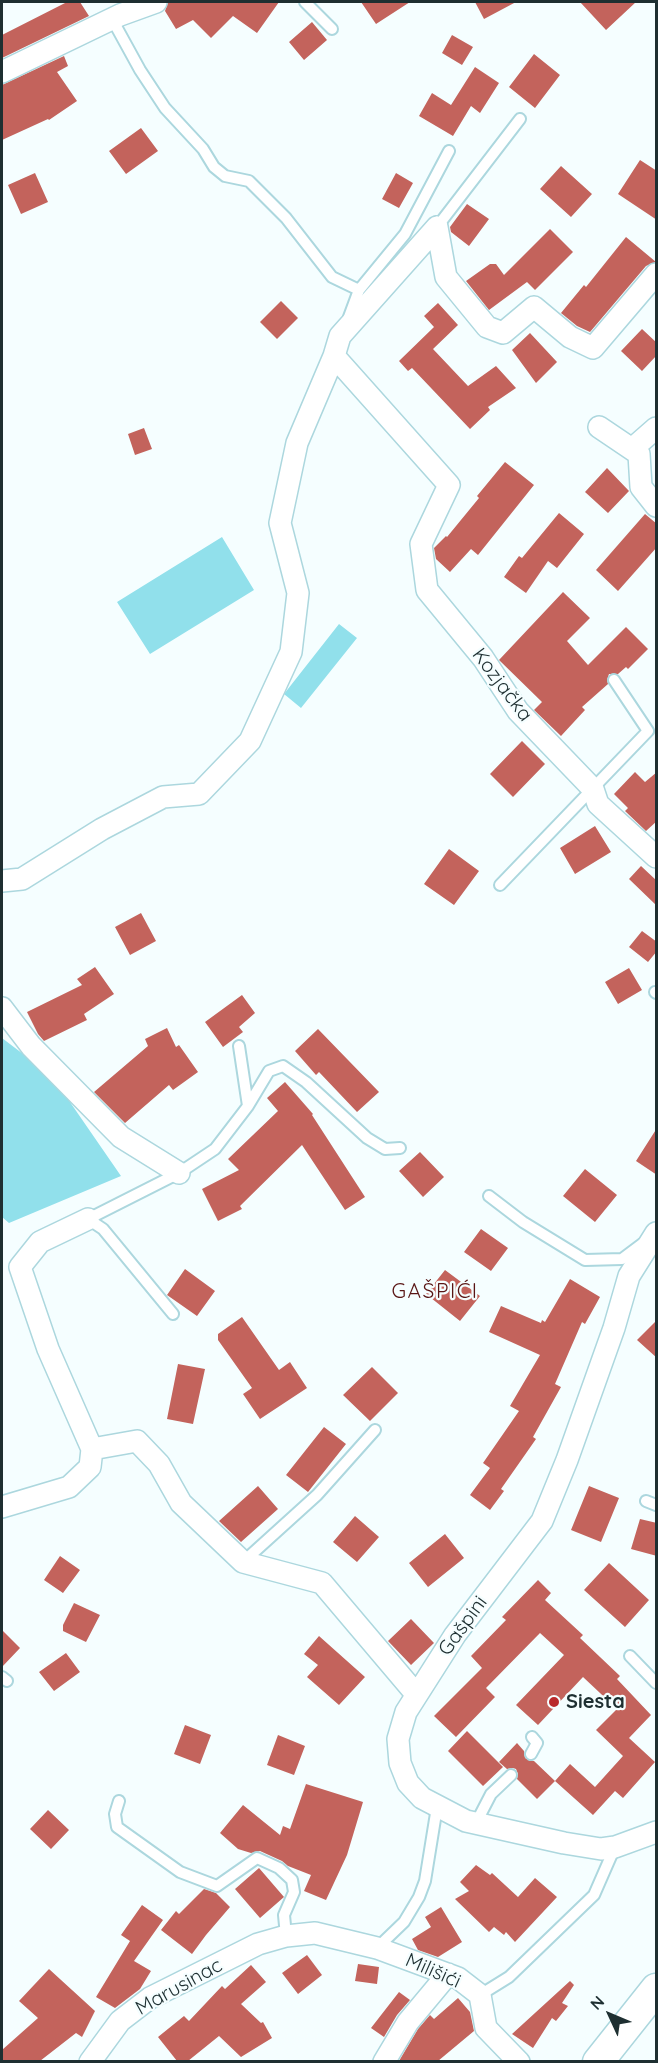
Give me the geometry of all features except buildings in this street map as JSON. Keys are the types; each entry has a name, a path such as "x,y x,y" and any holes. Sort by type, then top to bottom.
{"street":[{"path":"2,72 116,14 156,2"},
{"path":"437,227 446,277 487,327 503,333 534,307 570,337 594,348 657,274"},
{"path":"2,881 22,879 102,829 163,797 199,794 250,741 291,652 298,593 280,523 297,443 337,346 437,227"},
{"name":"Kozjačka","path":"337,346 449,485 421,544 426,590 483,658 518,711 593,789 598,804 657,857"},
{"path":"599,428 639,454 641,487 657,506"},
{"path":"632,450 657,428"},
{"path":"2,1008 31,1046 122,1137 179,1173"},
{"path":"2,1508 69,1487 90,1467 92,1449 48,1349 20,1267 39,1242 88,1219"},
{"name":"Gašpini","path":"657,1233 628,1276 614,1328 567,1460 542,1521 455,1635 416,1694 406,1712 398,1739 400,1763 408,1783 422,1797 437,1807 466,1821 587,1848 601,1849 615,1847 657,1832"},
{"path":"92,1449 136,1442 159,1464 181,1503 243,1562 322,1583 416,1694"},
{"name":"Milišići","path":"286,1936 315,1933 377,1948 458,1978 480,1995 486,2028 519,2061"},
{"name":"Marusinac","path":"90,2061 120,2021 150,1998 258,1944 286,1936"},
{"path":"384,2061 408,2022 448,1974"},
{"path":"598,2061 657,1989"}],"lane":[{"path":"305,2 332,28"},
{"path":"116,14 140,70 165,108 203,149 214,167 225,176 249,181 286,218 332,277 359,290"},
{"path":"437,227 520,119"},
{"path":"337,346 359,290 405,234 449,151"},
{"path":"500,885 648,731 614,680"},
{"path":"238,1046 248,1106"},
{"path":"173,1314 103,1229 88,1219 179,1173 216,1149 248,1106 269,1071 283,1066 306,1082 367,1138 385,1149 400,1148"},
{"path":"489,1196 523,1222 585,1260 622,1259 657,1233"},
{"path":"243,1562 317,1495 375,1430"},
{"path":"630,1656 657,1683"},
{"path":"531,1754 537,1743 532,1737"},
{"path":"476,1823 491,1794 511,1775"},
{"path":"119,1801 115,1814 117,1827 180,1872 217,1886 257,1858 279,1868 292,1880 294,1892 284,1915 286,1936"},
{"name":"Milišići","path":"377,1948 404,1922 419,1897 425,1881 437,1807"},
{"path":"480,1995 509,1977 594,1895 615,1847"}],"shaded area":[{"path":"222,537 254,590 150,654 117,602"},
{"path":"339,624 357,638 301,708 284,694"},
{"path":"2,1038 52,1076 121,1176 9,1223 2,1217"}],"place":[{"name":"Siesta","path":"554,1702"}],"district":[{"name":"GAŠPIĆI","path":"435,1292"}]}
